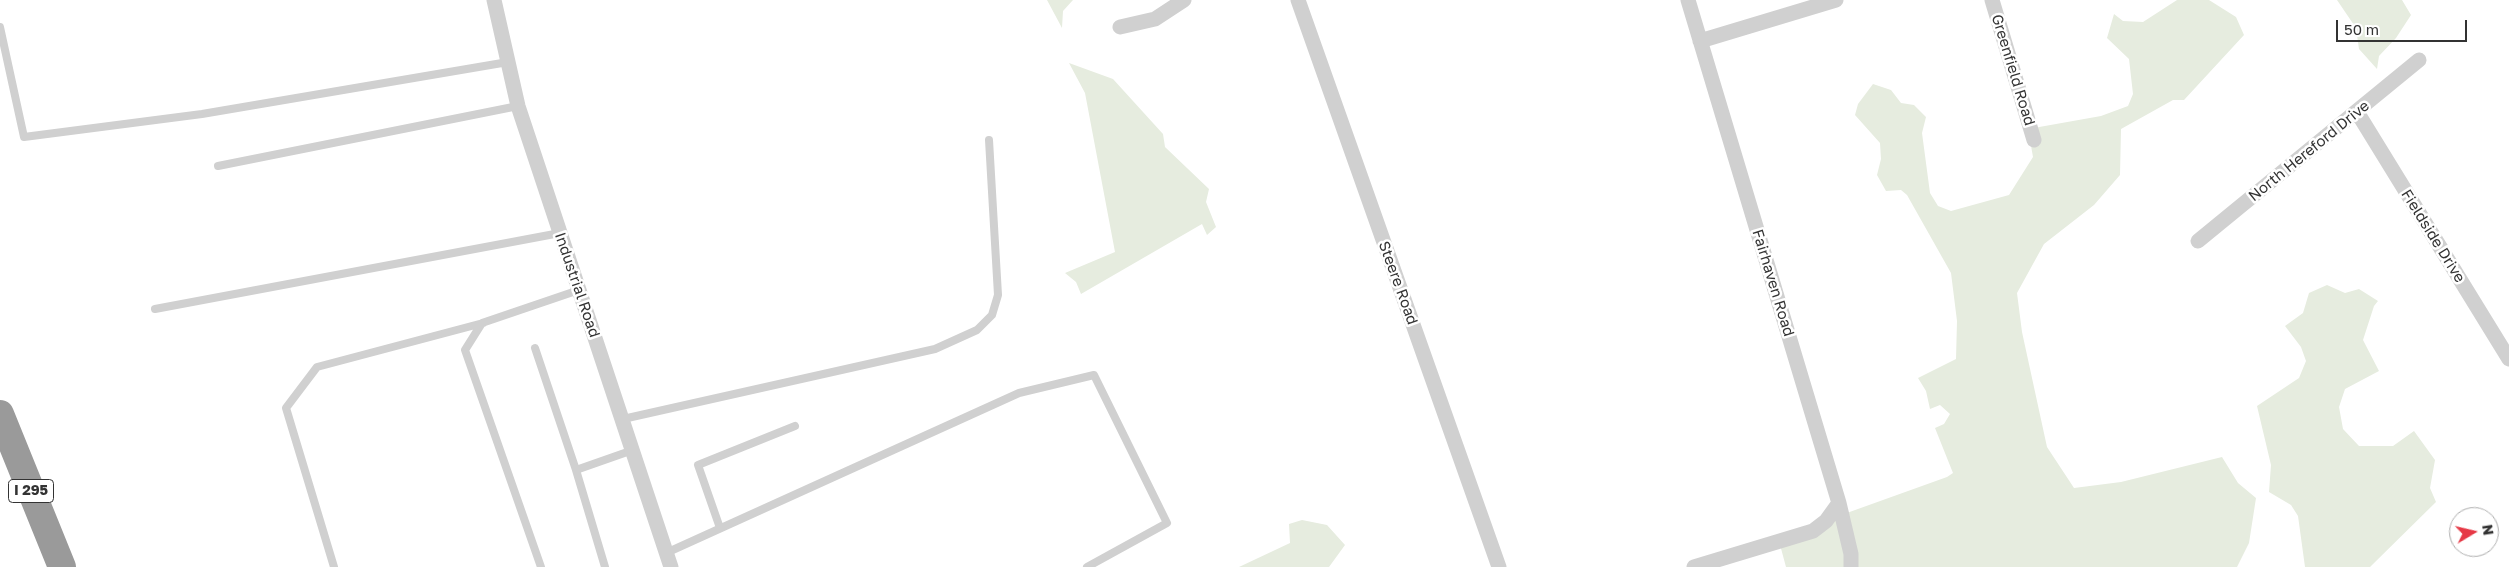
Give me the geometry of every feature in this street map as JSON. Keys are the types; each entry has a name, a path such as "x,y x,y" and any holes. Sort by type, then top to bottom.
{"highway":[{"name":"I 295","path":"0,414 62,567"}],"street":[{"name":"Industrial Road","path":"494,0 518,106 669,560"},
{"path":"1120,27 1155,19 1184,0"},
{"name":"Steere Road","path":"1298,0 1498,567"},
{"name":"Fairhaven Road","path":"1688,0 1839,503 1851,554 1851,567"},
{"path":"1700,41 1836,0"},
{"name":"Greenfield Road","path":"1992,0 2034,140"},
{"name":"North Hereford Drive","path":"2198,241 2419,60"},
{"name":"Fieldside Drive","path":"2357,112 2509,359"},
{"path":"1694,567 1813,530 1826,521 1839,503"}],"lane":[{"path":"0,27 24,137 202,114 508,62"},
{"path":"218,166 518,106"},
{"path":"623,419 935,349 977,330 992,315 998,295 989,140"},
{"path":"155,309 560,233"},
{"path":"334,567 286,408 317,367 483,323 579,290"},
{"path":"483,323 465,350 542,567"},
{"path":"535,348 576,470 605,567"},
{"path":"669,560 720,528 1019,393 1094,375 1167,523 1087,567"},
{"path":"720,528 698,464 795,426"},
{"path":"576,470 633,450"}],"shaded area":[{"path":"1047,0 1073,0 1063,11 1062,28"},
{"path":"2177,0 2209,0 2236,17 2244,35 2184,100 2173,100 2121,129 2120,175 2094,205 2044,244 2017,293 2022,332 2047,447 2074,488 2121,482 2222,457 2238,483 2256,498 2249,543 2237,567 1786,567 1779,541 1844,514 1947,477 1953,473 1935,428 1944,424 1950,414 1940,405 1930,409 1926,391 1918,378 1956,359 1957,321 1951,273 1907,195 1901,190 1886,191 1877,175 1881,159 1880,143 1855,115 1858,104 1873,84 1891,90 1901,103 1914,105 1926,117 1922,133 1930,193 1938,206 1951,211 2009,195 2033,157 2028,129 2101,116 2128,106 2133,94 2129,59 2107,38 2114,14 2123,21 2143,22"},
{"path":"2337,0 2402,0 2411,15 2396,38 2379,56 2377,69 2359,49 2356,28"},
{"path":"1069,63 1113,79 1163,134 1165,147 1209,189 1206,202 1216,227 1207,235 1202,224 1081,294 1076,282 1065,273 1115,252 1085,93"},
{"path":"2327,285 2345,293 2359,289 2378,301 2374,306 2363,340 2379,371 2345,389 2339,407 2343,429 2359,446 2393,446 2414,431 2435,460 2430,488 2436,502 2370,567 2305,567 2298,516 2291,505 2269,492 2271,465 2257,406 2299,378 2306,361 2301,347 2285,326 2303,313 2309,293"},
{"path":"1302,520 1327,525 1345,545 1329,567 1239,567 1290,543 1289,524"}]}
